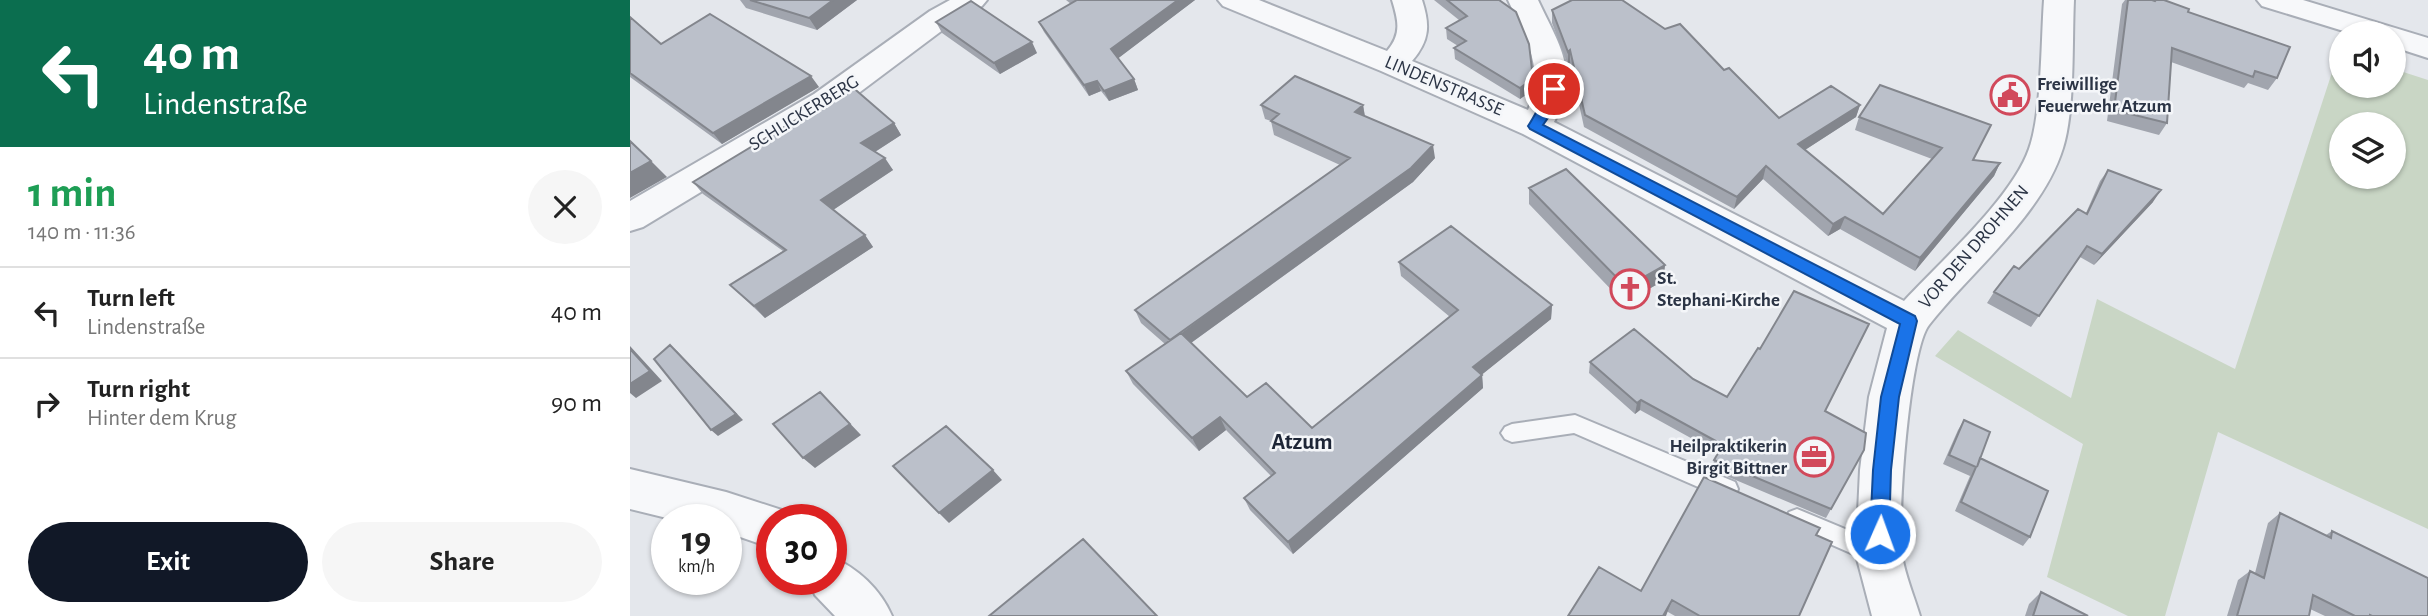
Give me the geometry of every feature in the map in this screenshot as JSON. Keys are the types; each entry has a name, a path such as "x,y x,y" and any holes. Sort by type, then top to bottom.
{"street":[{"name":"SCHLICKERBERG","path":"630,218 825,102 941,17 972,0"},
{"name":"LINDENSTRASSE","path":"1233,0 1392,64 1535,126 1909,321"},
{"path":"1392,64 1409,47 1416,30 1407,0"},
{"path":"1524,0 1554,71 1554,89 1548,108 1535,126"},
{"name":"VOR DEN DROHNEN","path":"1896,616 1879,555 1882,470 1890,397 1909,321 2017,201 2035,174 2047,147 2052,116 2059,0"},
{"path":"2272,0 2341,21"},
{"path":"2406,41 2428,48"},
{"path":"630,489 756,522"},
{"path":"847,595 868,616"}],"lane":[{"path":"1512,432 1575,424 1752,500"},
{"path":"1778,511 1879,555"}],"green space":[{"path":"2406,73 2428,80 2428,529 2218,432 2165,616 2128,616 2047,577 2083,444 1935,356 1958,330 2071,398 2097,299 2235,369 2329,82 2329,98 2406,98"}],"building":[{"path":"750,0 833,0 809,18"},
{"path":"1077,0 1178,0 1111,49 1134,79 1104,91 1097,81 1084,85 1039,22"},
{"path":"1447,0 1499,0 1516,12 1529,44 1531,80 1520,88 1454,48 1466,41 1446,28 1467,16"},
{"path":"1572,0 1622,0 1665,29 1680,24 1724,70 1729,68 1779,118 1831,86 1860,105 1798,144 1883,214 1942,148 1859,117 1880,85 1991,125 1973,160 2000,163 1920,258 1845,217 1833,224 1766,166 1737,197 1585,115 1570,50 1568,52 1552,10"},
{"path":"2128,0 2164,0 2189,9 2188,12 2290,47 2277,78 2255,71 2253,77 2172,48 2167,123 2114,110"},
{"path":"971,1 1032,42 994,63 936,22"},
{"path":"710,14 811,76 713,133 630,73 630,17 661,44"},
{"path":"1295,76 1363,105 1355,112 1433,145 1411,168 1170,340 1135,310 1350,158 1271,121 1279,114 1261,105"},
{"path":"850,85 894,123 861,143 885,158 821,200 865,235 754,306 730,285 786,250 693,182"},
{"path":"630,141 651,161 630,173"},
{"path":"1566,169 1665,265 1626,287 1529,188"},
{"path":"2108,170 2161,190 2102,254 2087,246 2039,316 1994,292 2014,266 2019,269 2078,209 2087,214"},
{"path":"1451,226 1552,305 1473,367 1482,375 1288,542 1244,498 1275,473 1220,417 1192,438 1126,371 1181,333 1247,397 1266,383 1312,428 1458,310 1399,262"},
{"path":"1794,291 1869,324 1825,411 1866,433 1864,450 1831,509 1714,460 1723,445 1641,400 1637,403 1590,362 1634,329 1693,379 1727,397 1758,348 1760,349"},
{"path":"670,345 736,414 711,430 654,359"},
{"path":"630,349 650,371 630,384"},
{"path":"820,392 850,424 803,458 773,424"},
{"path":"1964,420 1990,432 1980,458 2048,491 2030,537 1961,502 1976,467 1949,455"},
{"path":"946,426 993,470 939,513 893,466"},
{"path":"1704,477 1820,528 1816,535 1832,542 1799,616 1700,616 1672,600 1663,616 1568,616 1599,567 1641,591"},
{"path":"2280,513 2331,538 2332,531 2428,578 2428,616 2355,616 2313,595 2309,616 2237,616 2250,571 2264,578"},
{"path":"1083,539 1157,616 989,616"},
{"path":"2041,592 2088,616 2033,616"}],"place":[{"name":"Freiwillige Feuerwehr Atzum","path":"2010,95"},
{"name":"St. Stephani-Kirche","path":"1630,289"},
{"name":"Heilpraktikerin Birgit Bittner","path":"1814,457"}],"district":[{"name":"Atzum","path":"1302,442"}],"route":[{"path":"1554,89 1548,108 1535,126 1909,321 1890,397 1882,470 1880,534"}]}
